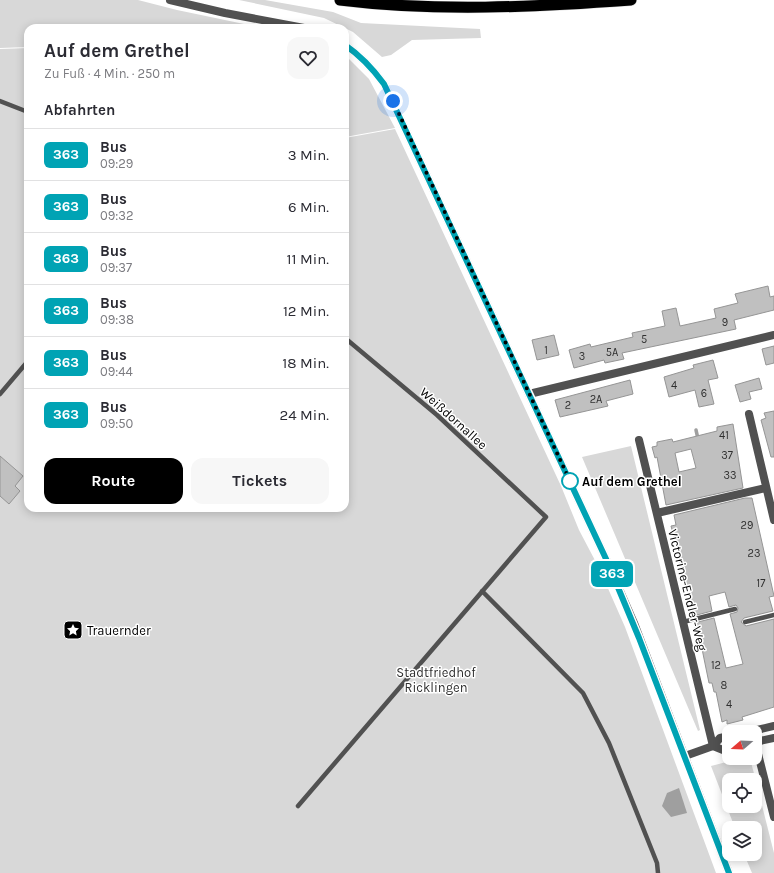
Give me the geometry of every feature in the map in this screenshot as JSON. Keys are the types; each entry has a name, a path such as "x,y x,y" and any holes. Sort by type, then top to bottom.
{"highway":[{"path":"340,0 418,6 479,7 577,4 631,0"}],"street":[{"path":"170,0 225,13 283,24"},
{"path":"349,48 358,54 373,69 384,84 529,394 631,616 729,873"},
{"path":"529,394 774,335"},
{"path":"749,414 774,520"},
{"name":"Victorine-Endler-Weg","path":"639,440 713,746"},
{"path":"657,513 766,488"},
{"path":"762,729 774,726"},
{"path":"685,756 713,746 722,738"},
{"path":"762,741 774,738"},
{"path":"713,746 722,750"},
{"path":"761,765 774,817"}],"lane":[{"path":"0,101 24,110"},
{"name":"Weißdornallee","path":"349,341 437,415 546,517 482,591"},
{"path":"0,394 24,367"},
{"path":"298,806 482,591 583,693 609,743 657,863 658,873"},
{"path":"683,622 734,609"},
{"path":"745,622 774,615"}],"green space":[{"path":"0,0 138,0 244,24 24,24 24,47 0,48"},
{"path":"239,0 265,0 333,12 361,23 480,29 481,38 412,40 391,55 382,57 349,30 349,24 336,24 324,18"},
{"name":"Stadtfriedhof Ricklingen","path":"24,48 24,512 349,512 349,137 395,129 625,627 716,873 0,873 0,49"},
{"path":"349,59 369,79 395,128 349,136"},
{"path":"631,446 700,730 698,731 582,457"},
{"path":"722,763 722,765 752,765 754,773 722,773 722,794 711,766"},
{"path":"762,806 774,853 774,873 752,873 747,861 762,861 762,821 732,821 729,813 762,813"}],"shaded area":[{"path":"679,788 687,813 671,817 662,806 667,793"}],"building":[{"path":"768,286 770,297 774,296 774,310 734,320 736,329 622,353 624,359 605,363 604,360 574,368 569,350 590,344 591,347 633,337 632,333 665,326 662,311 676,308 680,326 716,318 714,309 738,303 735,294"},
{"path":"554,335 559,355 537,360 532,340"},
{"path":"774,346 774,363 766,365 762,349"},
{"path":"713,360 718,378 708,380 714,404 699,407 695,390 669,397 664,377 694,368 693,365"},
{"path":"759,378 762,389 749,392 751,399 740,402 735,385"},
{"path":"630,380 633,394 606,401 608,406 560,417 555,400"},
{"path":"774,411 774,457 771,457 761,420 766,418 764,413"},
{"path":"733,424 743,488 666,505 657,457 655,458 652,447 657,446 657,442 672,439 673,442 717,431 717,427","holes":["691,449 696,468 679,472 675,453"]},
{"path":"0,456 23,476 15,486 20,491 9,504 0,496"},
{"path":"745,498 752,498 774,596 769,597 773,611 744,618 741,622 746,626 774,619 774,707 742,717 743,720 727,724 727,720 722,722 716,692 714,692 712,683 709,683 701,644 699,644 694,623 714,618 726,668 743,664 730,614 737,612 738,608 736,605 729,607 725,592 709,596 712,611 693,616 687,585 678,556 680,555 676,537 674,537 671,526 676,525 674,515"}],"waterway":[{"path":"696,430 698,439"}],"bus line":[{"name":"363","path":"349,48 358,54 373,69 384,84 393,101 607,561 634,623 729,873"}],"place":[{"name":"Auf dem Grethel","path":"570,481"},
{"name":"Trauernder","path":"73,630"}],"route":[{"path":"393,101 570,481"}]}
